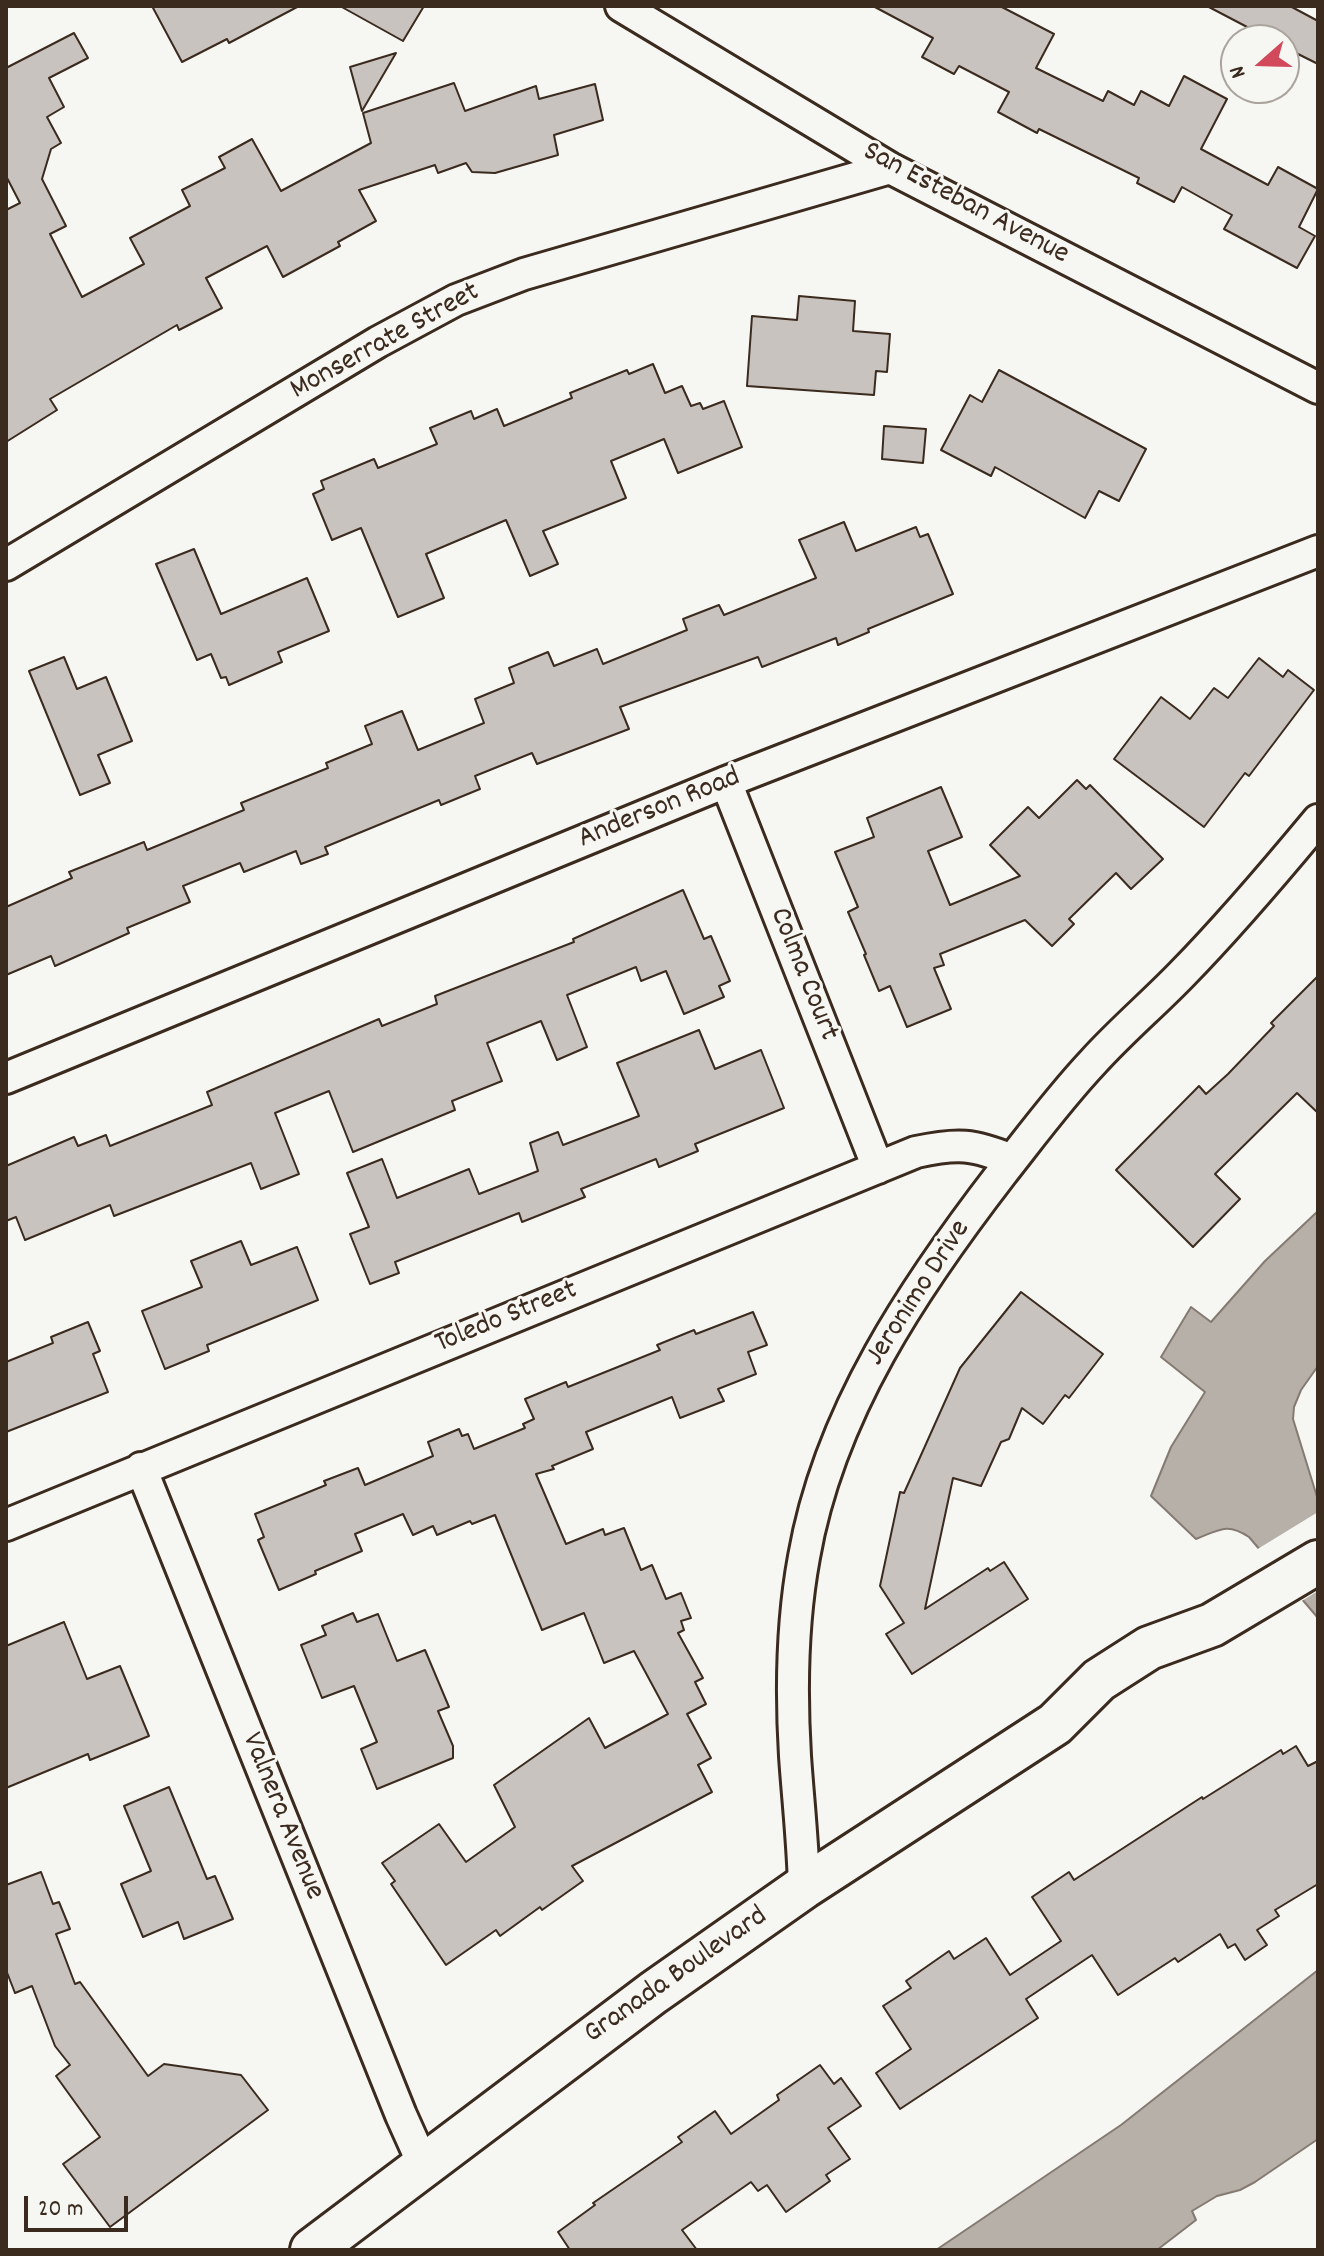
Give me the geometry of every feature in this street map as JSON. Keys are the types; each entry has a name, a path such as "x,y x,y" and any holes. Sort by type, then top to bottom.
{"street":[{"name":"San Esteban Avenue","path":"621,6 890,168 1318,388"},
{"name":"Monserrate Street","path":"6,565 378,342 456,300 524,274 890,168"},
{"name":"Anderson Road","path":"6,1078 726,782 1318,551"},
{"name":"Colma Court","path":"726,782 878,1168"},
{"name":"Jeronimo Drive","path":"804,1887 793,1677 797,1602 813,1512 839,1437 883,1346 919,1287 1012,1160 1093,1062 1220,935 1318,820"},
{"name":"Toledo Street","path":"6,1525 916,1152 946,1146 982,1147 1012,1160"},
{"name":"Valnera Avenue","path":"141,1468 423,2164"},
{"name":"Granada Boulevard","path":"312,2250 653,1993 804,1887 1055,1724 1115,1703 1162,1673 1212,1625 1318,1562"}],"shaded area":[{"path":"1318,1211 1318,1366 1301,1390 1293,1419 1318,1500 1318,1618 1249,1537 1229,1529 1217,1530 1196,1539 1151,1496 1171,1447 1205,1392 1161,1357 1191,1307 1211,1322 1265,1261"},
{"path":"1318,1970 1318,2139 1255,2182 1217,2196 1192,2211 1196,2220 1157,2250 936,2250 1121,2125"}],"pier":[{"path":"1318,1512 1318,1591 1300,1602 1256,1550"}],"building":[{"path":"152,6 299,6 229,43 227,39 182,62"},
{"path":"340,6 424,6 403,41"},
{"path":"873,6 1000,6 1054,34 1036,68 1103,101 1108,91 1134,105 1141,91 1169,106 1184,76 1220,95 1220,104 1224,104 1201,149 1268,185 1278,167 1318,189 1299,227 1315,236 1297,268 1224,229 1232,215 1182,187 1174,202 1137,183 1139,178 1039,129 1037,133 998,112 1009,92 959,66 954,74 922,57 933,38"},
{"path":"1207,6 1290,6 1318,21 1318,64 1300,55 1300,24 1241,24"},
{"path":"74,33 88,58 49,78 64,107 47,117 61,143 51,149 42,179 66,226 50,234 82,297 144,264 130,238 190,206 182,190 225,168 219,157 252,139 281,191 371,143 363,113 454,83 465,111 536,86 539,99 595,84 603,120 554,135 558,155 495,173 472,172 466,163 438,173 435,165 359,190 376,221 338,242 340,246 283,277 267,246 206,278 222,308 179,330 177,325 50,399 57,410 6,442 6,210 20,203 6,176 6,68"},
{"path":"396,53 362,111 350,67"},
{"path":"799,296 855,301 853,331 890,334 887,372 876,371 874,395 747,386 752,316 797,320"},
{"path":"653,364 665,393 682,386 691,406 700,403 703,409 724,401 742,447 678,473 664,439 611,461 626,498 543,531 558,564 530,576 506,520 426,554 444,598 398,617 361,528 332,540 313,494 324,489 321,481 374,459 378,468 437,444 430,428 471,411 474,419 497,409 504,426 572,398 570,393 627,370 629,374"},
{"path":"999,370 1146,449 1119,501 1099,491 1085,518 995,467 991,476 941,450 970,395 982,402"},
{"path":"884,426 926,429 923,463 882,459"},
{"path":"844,522 856,551 916,527 920,537 928,534 953,594 868,629 869,632 838,645 836,638 762,667 758,657 620,707 629,729 537,764 532,753 475,776 480,789 441,805 439,800 325,847 328,854 301,864 296,851 244,872 240,863 183,886 190,902 127,928 129,933 55,966 51,956 6,975 6,907 72,878 69,872 144,842 147,850 244,810 241,803 328,768 326,763 372,744 365,726 402,711 418,750 484,723 475,699 514,683 509,668 548,652 554,666 597,649 603,664 687,630 683,619 719,605 724,615 816,578 799,540"},
{"path":"194,549 221,614 307,578 329,631 278,652 282,662 229,685 226,677 221,678 211,654 197,660 156,564"},
{"path":"64,657 77,689 106,677 132,741 98,755 110,783 80,795 29,671"},
{"path":"1259,658 1283,677 1288,670 1314,690 1249,776 1245,773 1204,827 1114,759 1161,697 1190,719 1214,688 1228,698"},
{"path":"1077,780 1086,789 1090,785 1163,859 1131,889 1116,873 1069,919 1074,924 1052,946 1025,920 940,954 944,965 934,968 951,1009 907,1027 890,986 879,991 864,955 848,912 858,907 835,852 874,837 867,818 941,787 962,837 928,851 950,905 1020,876 990,845 1028,807 1039,818"},
{"path":"683,890 704,939 711,936 730,981 719,986 724,997 684,1014 666,971 641,981 636,967 567,995 587,1047 557,1060 541,1021 487,1043 502,1081 452,1101 455,1110 353,1152 329,1091 275,1113 299,1174 261,1189 251,1163 114,1216 110,1205 25,1240 16,1217 6,1221 6,1166 74,1137 78,1146 106,1135 110,1146 212,1105 207,1092 379,1019 382,1026 437,1004 435,996 574,942 573,939"},
{"path":"1318,976 1318,1113 1297,1093 1215,1174 1240,1199 1193,1247 1116,1170 1199,1086 1206,1094 1228,1074 1274,1026 1271,1023"},
{"path":"699,1030 715,1069 761,1050 784,1108 695,1144 698,1151 659,1167 656,1159 581,1189 585,1197 522,1222 519,1213 395,1262 399,1273 370,1284 350,1234 369,1227 347,1173 382,1159 397,1198 469,1169 479,1194 538,1171 530,1143 558,1132 563,1145 639,1116 617,1063"},
{"path":"241,1241 251,1265 297,1247 318,1300 207,1345 209,1351 165,1369 142,1311 202,1287 191,1261"},
{"path":"1021,1292 1103,1354 1069,1398 1065,1395 1043,1424 1022,1408 1009,1439 1001,1442 981,1486 953,1478 925,1609 988,1568 990,1571 1004,1562 1028,1599 912,1674 886,1634 904,1623 880,1586 900,1492 904,1493 960,1368"},
{"path":"753,1312 767,1345 748,1352 756,1374 718,1389 724,1401 680,1418 672,1397 586,1432 593,1449 552,1466 554,1469 536,1474 566,1544 603,1529 605,1535 624,1528 641,1570 652,1565 666,1599 681,1593 691,1618 681,1621 684,1630 678,1633 703,1678 695,1682 706,1704 687,1714 711,1758 698,1765 712,1792 572,1866 583,1881 500,1936 496,1930 446,1965 391,1884 395,1881 382,1863 439,1824 466,1862 515,1827 494,1785 589,1718 605,1748 668,1714 634,1651 604,1663 584,1613 542,1630 495,1515 472,1524 470,1521 437,1535 433,1526 413,1535 403,1514 355,1534 362,1551 279,1590 258,1540 264,1537 255,1514 326,1485 324,1481 358,1468 365,1485 433,1456 428,1442 459,1429 462,1436 468,1434 474,1449 525,1428 523,1424 534,1419 525,1399 566,1382 568,1387 660,1350 657,1345 694,1330 696,1334"},
{"path":"88,1322 100,1351 93,1354 108,1392 6,1432 6,1362 53,1343 51,1337"},
{"path":"353,1613 357,1622 378,1614 397,1661 425,1650 449,1707 438,1711 453,1746 453,1758 377,1789 361,1749 377,1742 354,1686 322,1698 301,1645 326,1635 322,1626"},
{"path":"64,1622 87,1679 120,1666 149,1736 90,1760 88,1754 6,1788 6,1646"},
{"path":"1296,1746 1308,1766 1318,1761 1318,1884 1275,1910 1279,1916 1257,1930 1267,1945 1245,1960 1235,1944 1228,1948 1220,1934 1178,1962 1175,1958 1118,1995 1092,1955 1026,1999 1038,2018 900,2109 876,2073 911,2049 883,2006 911,1988 906,1981 949,1951 954,1959 986,1938 1010,1975 1061,1941 1032,1897 1069,1872 1074,1880 1202,1797 1281,1750 1283,1754"},
{"path":"169,1787 207,1879 215,1876 233,1919 184,1939 178,1922 143,1937 121,1884 151,1871 124,1806"},
{"path":"41,1872 53,1904 59,1902 70,1929 56,1934 75,1984 80,1982 148,2076 164,2064 241,2075 268,2110 110,2227 63,2164 100,2137 56,2076 70,2065 55,2046 32,1986 15,1993 6,1970 6,1885"},
{"path":"820,2065 834,2084 841,2078 861,2106 828,2128 850,2159 826,2175 830,2181 786,2212 767,2185 758,2191 751,2182 682,2230 697,2250 570,2250 558,2232 595,2205 593,2203 682,2142 678,2137 715,2111 731,2134 779,2100 777,2095"}]}
